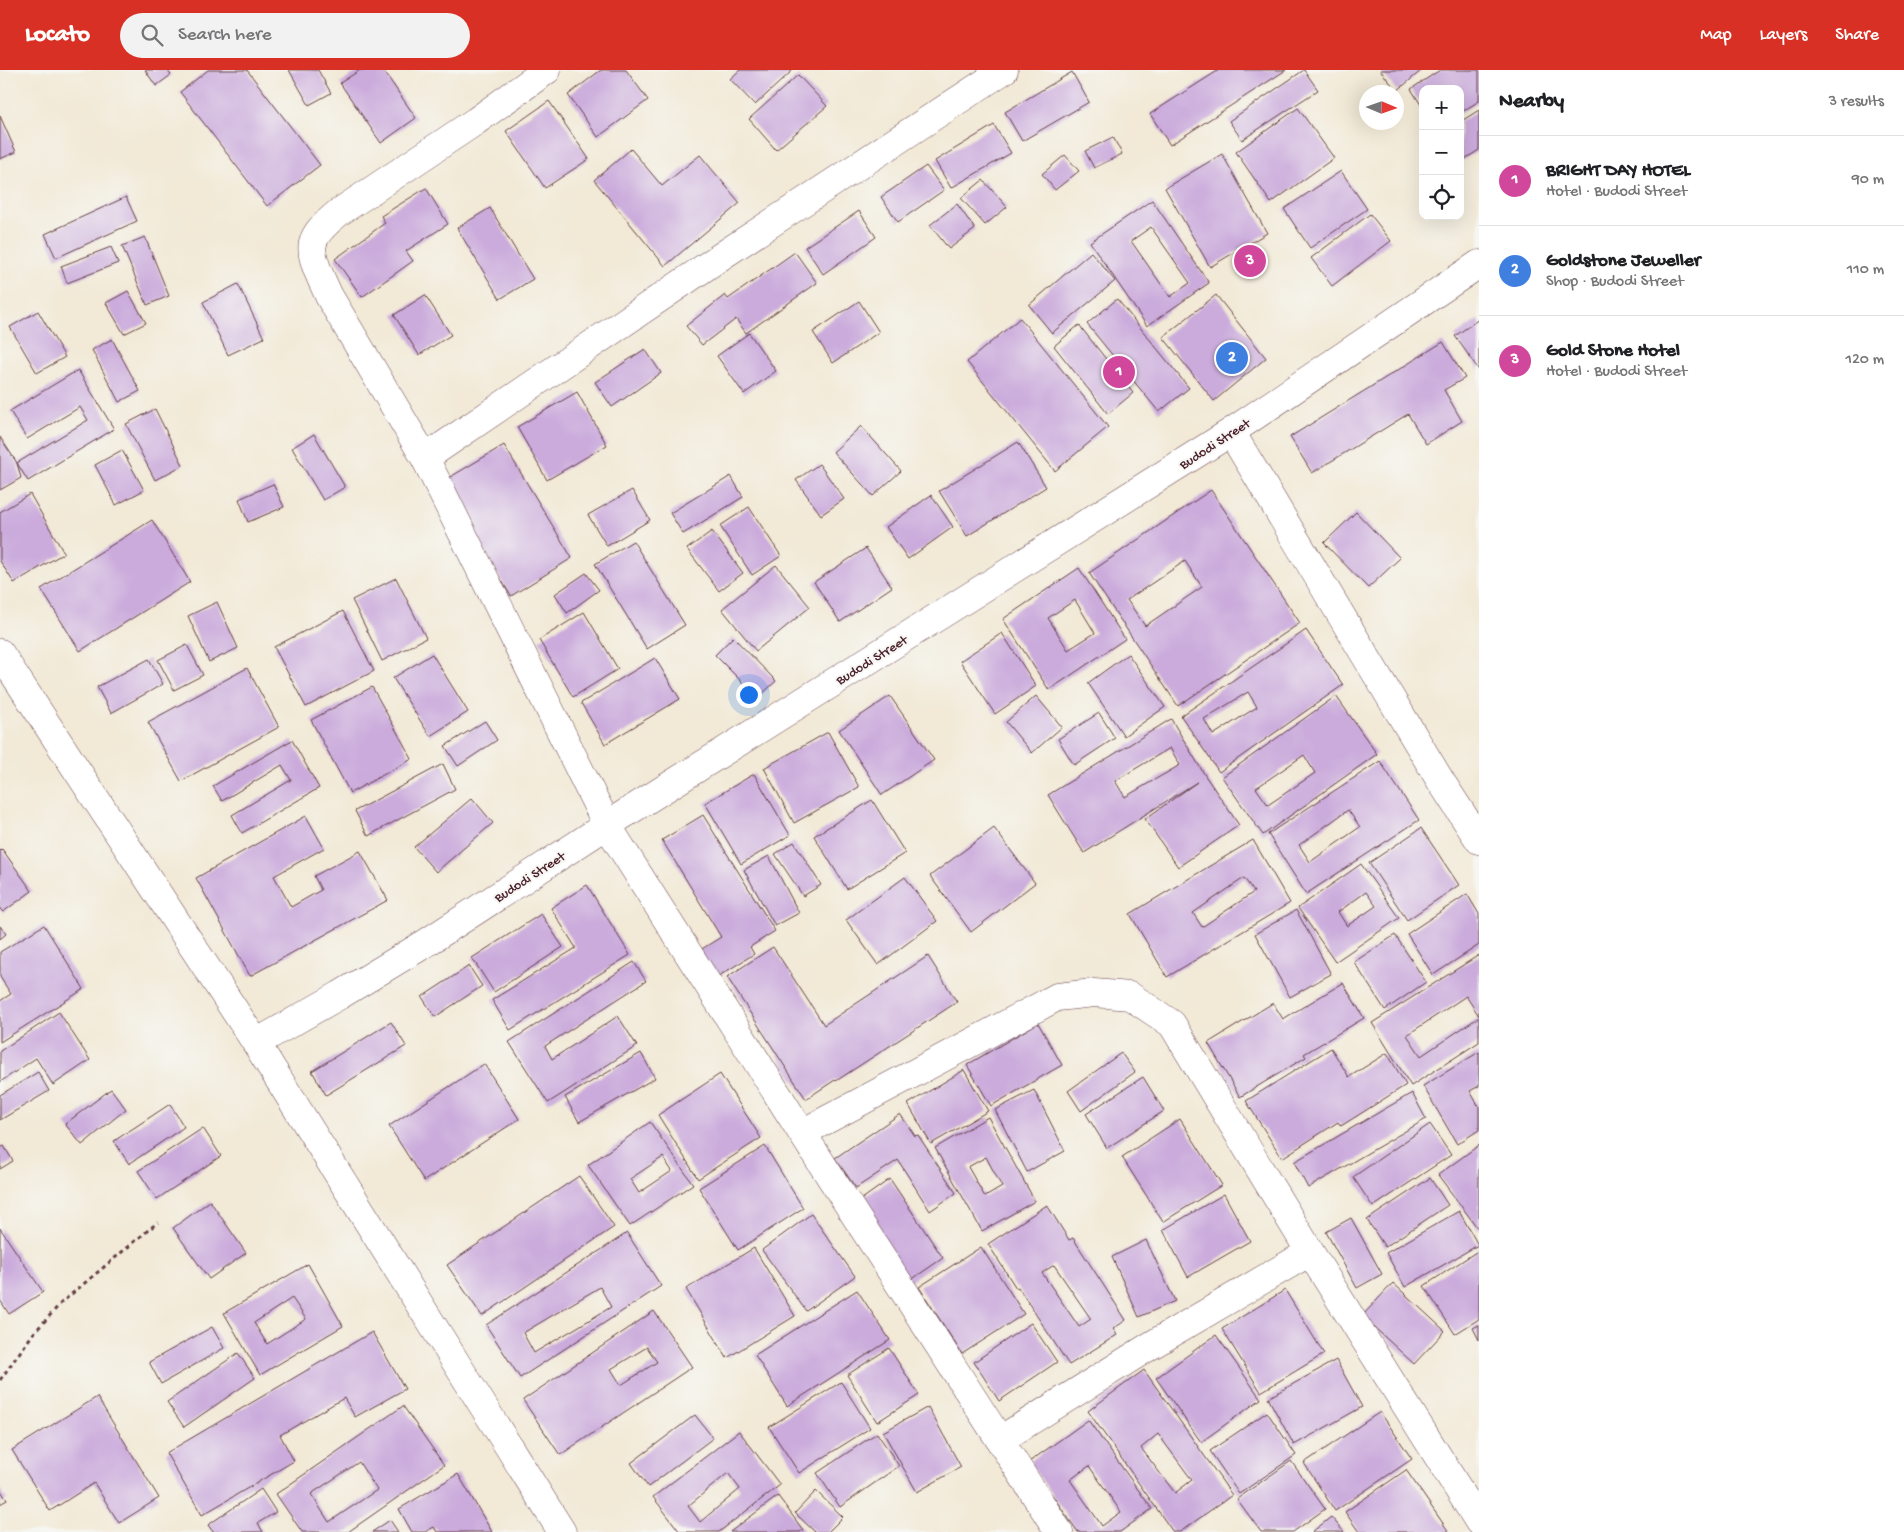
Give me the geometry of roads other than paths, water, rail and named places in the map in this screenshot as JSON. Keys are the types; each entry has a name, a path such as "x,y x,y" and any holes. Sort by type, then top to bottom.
{"street":[{"path":"547,70 476,121 338,212 323,226 313,243 313,255 318,272 329,296 425,458 607,825 802,1133 1059,1532"},
{"path":"425,458 726,253 1004,70"},
{"name":"Budodi Street","path":"256,1043 340,996 426,943 607,825 1231,432 1479,264"},
{"path":"1231,432 1440,780 1479,840"},
{"path":"0,652 256,1043 562,1532"},
{"path":"802,1133 1057,996 1094,993 1130,996 1172,1024 1310,1252 1479,1522"},
{"path":"1000,1440 1150,1346 1310,1252"}],"place":[{"name":"Gold Stone Hotel","path":"1250,261"},
{"name":"Goldstone Jeweller","path":"1232,358"},
{"name":"BRIGHT DAY HOTEL","path":"1119,372"}]}
